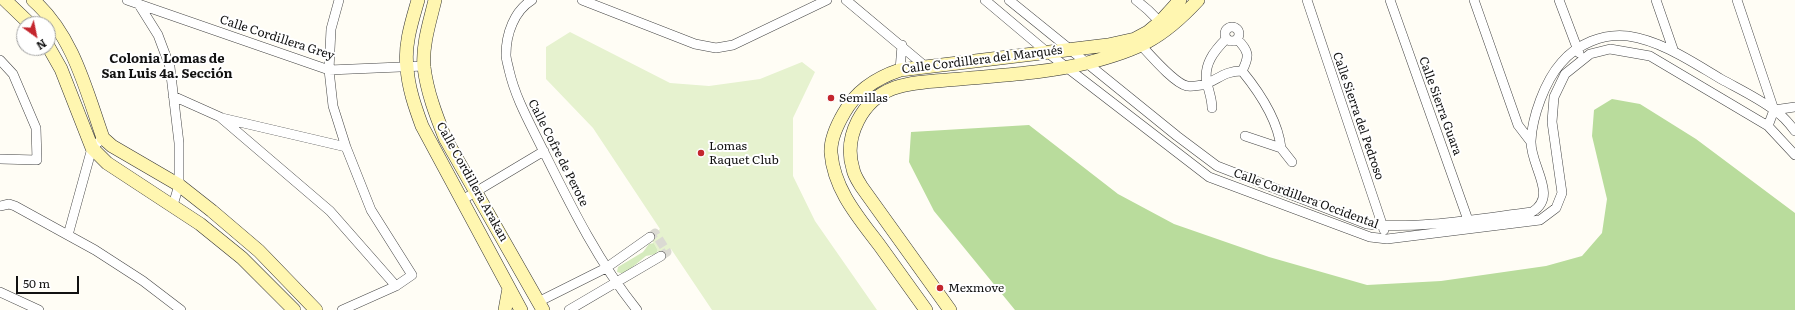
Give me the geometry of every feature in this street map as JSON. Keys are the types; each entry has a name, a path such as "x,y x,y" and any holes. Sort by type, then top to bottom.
{"street":[{"path":"5,0 22,16"},
{"path":"33,0 59,30 81,73 103,138 112,146 179,185 259,251 316,310"},
{"name":"Calle Cordillera Grey","path":"127,0 329,70 424,66"},
{"path":"339,0 331,29 329,70 334,106 346,147 371,210 412,275 396,286 342,310"},
{"name":"Calle Cordillera Arakan","path":"418,0 410,32 406,66 415,107 422,126 520,310"},
{"name":"Calle Cordillera Arakan","path":"435,0 427,36 424,66 436,115 445,138 541,306"},
{"name":"Calle Cofre de Perote","path":"532,0 524,5 510,27 506,56 514,92 606,268 637,310"},
{"path":"582,0 695,44 716,48 733,45 827,0"},
{"path":"846,0 902,45 926,67"},
{"name":"Calle Cordillera Occidental","path":"985,0 1048,52 1209,177 1370,237 1387,239 1540,220 1550,214 1556,208 1562,193 1562,183 1552,122 1554,97 1565,74 1590,54 1610,49 1650,56 1768,126 1795,155"},
{"name":"Calle Cordillera Occidental","path":"1009,0 1177,136 1217,166 1367,224 1383,226 1468,220 1532,212 1541,207 1544,201 1544,189 1532,153 1531,142 1533,128 1545,86 1560,63 1577,47 1601,38 1628,36 1656,44 1674,52 1774,110 1795,131"},
{"path":"1136,0 1160,22"},
{"name":"Calle Cordillera del Marqués","path":"926,310 845,197 836,175 831,151 834,135 838,122 850,103 868,86 886,75 900,70 1139,42 1180,0"},
{"name":"Calle Cordillera del Marqués","path":"950,310 861,186 853,169 850,146 855,128 866,108 878,96 894,88 922,82 1016,74 1086,63 1161,34 1181,18 1198,0"},
{"name":"Calle Sierra del Pedroso","path":"1307,0 1387,239"},
{"name":"Calle Sierra Guara","path":"1390,0 1468,220"},
{"path":"1474,0 1518,125 1531,142"},
{"path":"1559,0 1582,60"},
{"path":"1656,0 1674,52"},
{"path":"1737,0 1774,110 1768,126"},
{"path":"138,3 158,35 170,67 179,143 179,185 172,205"},
{"path":"1212,108 1212,98 1207,84 1206,74 1210,60 1214,50 1226,39 1226,30 1232,27 1239,33 1237,39 1230,42 1226,39"},
{"path":"1237,39 1246,48 1249,54 1248,60 1242,71"},
{"path":"1139,42 1149,55 1178,81 1187,86 1207,84 1220,75 1242,71"},
{"path":"900,70 902,45"},
{"path":"54,56 62,69 92,148 107,163 172,205 242,258 294,310"},
{"path":"1016,56 1016,74"},
{"path":"0,60 13,74 36,128 37,160 0,160"},
{"path":"1242,71 1272,117 1279,134 1280,148"},
{"path":"173,96 220,117 346,147"},
{"path":"1774,110 1795,107"},
{"path":"220,117 330,211 396,286"},
{"path":"838,122 855,128"},
{"path":"1245,136 1280,148 1292,162"},
{"path":"68,235 92,148 103,138"},
{"path":"462,200 544,151"},
{"path":"1209,177 1217,166"},
{"path":"0,206 9,204 15,206 95,250 143,281 180,310"},
{"path":"520,310 541,306 606,268 650,237"},
{"path":"569,310 661,256"},
{"path":"505,310 509,288"},
{"path":"0,292 39,310"}],"green space":[{"name":"Lomas Raquet Club","path":"570,32 670,83 709,86 760,79 802,62 815,72 793,118 793,176 815,221 877,310 712,310 671,249 661,256 650,237 660,229 593,128 546,79 546,47"},
{"path":"1612,99 1640,104 1696,139 1795,213 1795,310 1015,310 934,211 909,162 911,132 1029,125 1118,194 1174,224 1269,257 1367,285 1441,281 1546,266 1582,256 1602,233 1607,199 1592,136 1594,110"},
{"path":"654,243 658,250 656,254 646,256 624,274 617,272 618,267 643,252 649,244"}],"tunnel":[{"path":"650,237 655,233 667,252 661,256"}],"place":[{"name":"Semillas","path":"831,98"},
{"name":"Lomas Raquet Club","path":"701,153"},
{"name":"Mexmove","path":"940,288"}],"district":[{"name":"Colonia Lomas de San Luis 4a. Sección","path":"167,66"}]}
